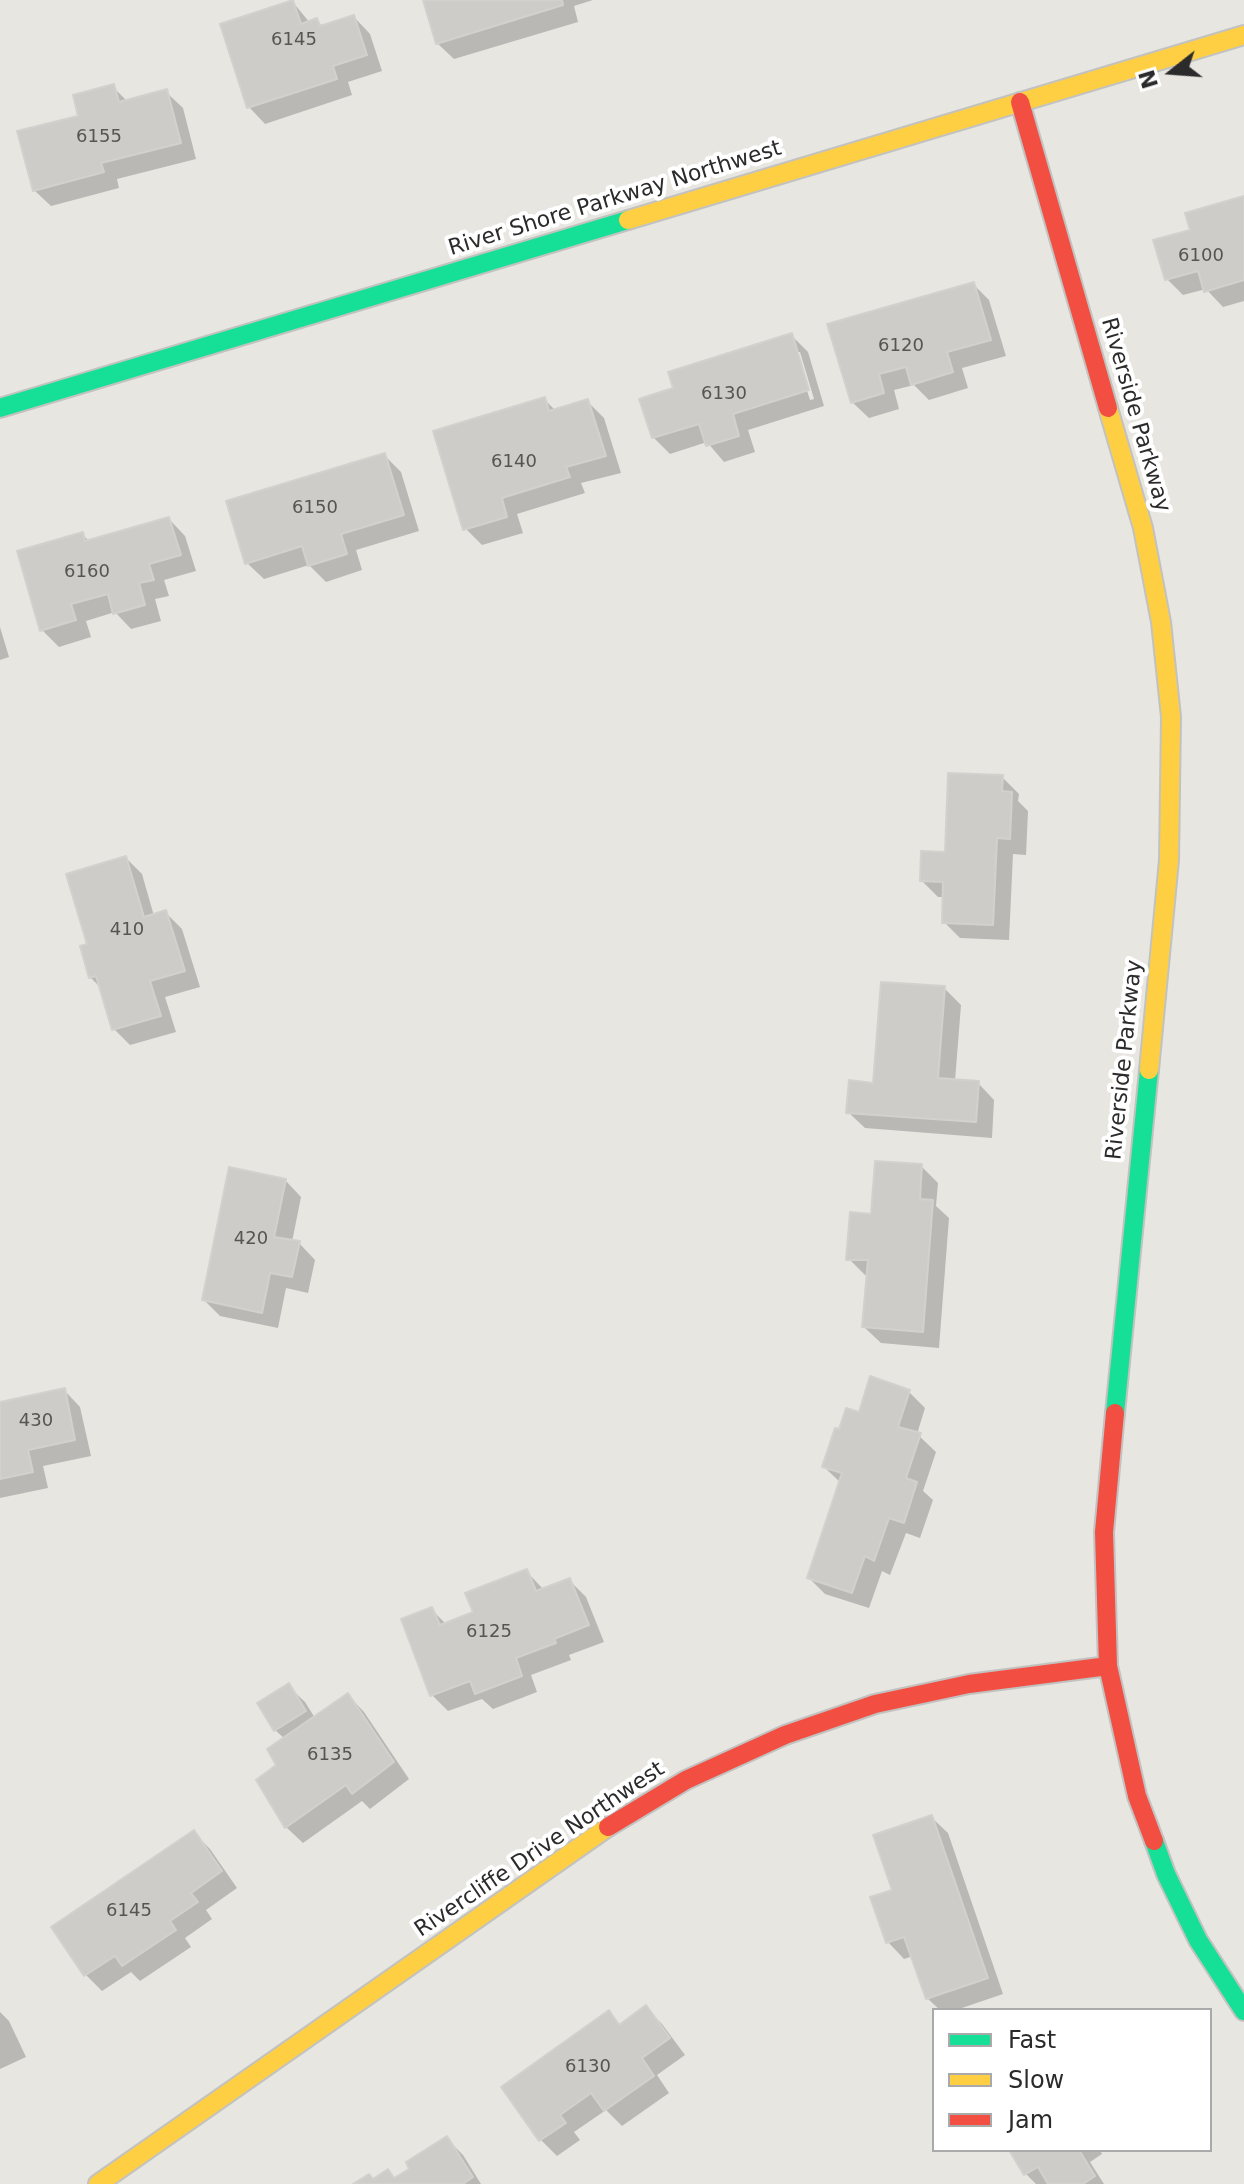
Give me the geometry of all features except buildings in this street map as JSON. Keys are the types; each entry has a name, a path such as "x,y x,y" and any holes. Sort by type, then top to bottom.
{"street":[{"name":"River Shore Parkway Northwest","path":"0,408 1244,35"},
{"name":"Riverside Parkway","path":"1020,102 1143,528 1161,622 1171,717 1169,860 1104,1532 1108,1666 1137,1796 1166,1874 1198,1940 1244,2011"},
{"name":"Rivercliffe Drive Northwest","path":"98,2184 620,1819 686,1780 785,1735 875,1704 969,1684 1108,1666"}],"traffic: fast":[{"path":"0,408 628,220"},
{"path":"1115,1413 1149,1070"},
{"path":"1154,1841 1166,1874 1198,1940 1244,2011"}],"traffic: slow":[{"path":"628,220 1244,35"},
{"path":"1108,408 1143,528 1161,622 1171,717 1169,860 1149,1070"},
{"path":"98,2184 608,1827"}],"traffic: jam":[{"path":"1020,102 1108,408"},
{"path":"1115,1413 1104,1532 1108,1666 1137,1796 1154,1841"},
{"path":"608,1827 686,1780 785,1735 875,1704 969,1684 1108,1666"}]}
